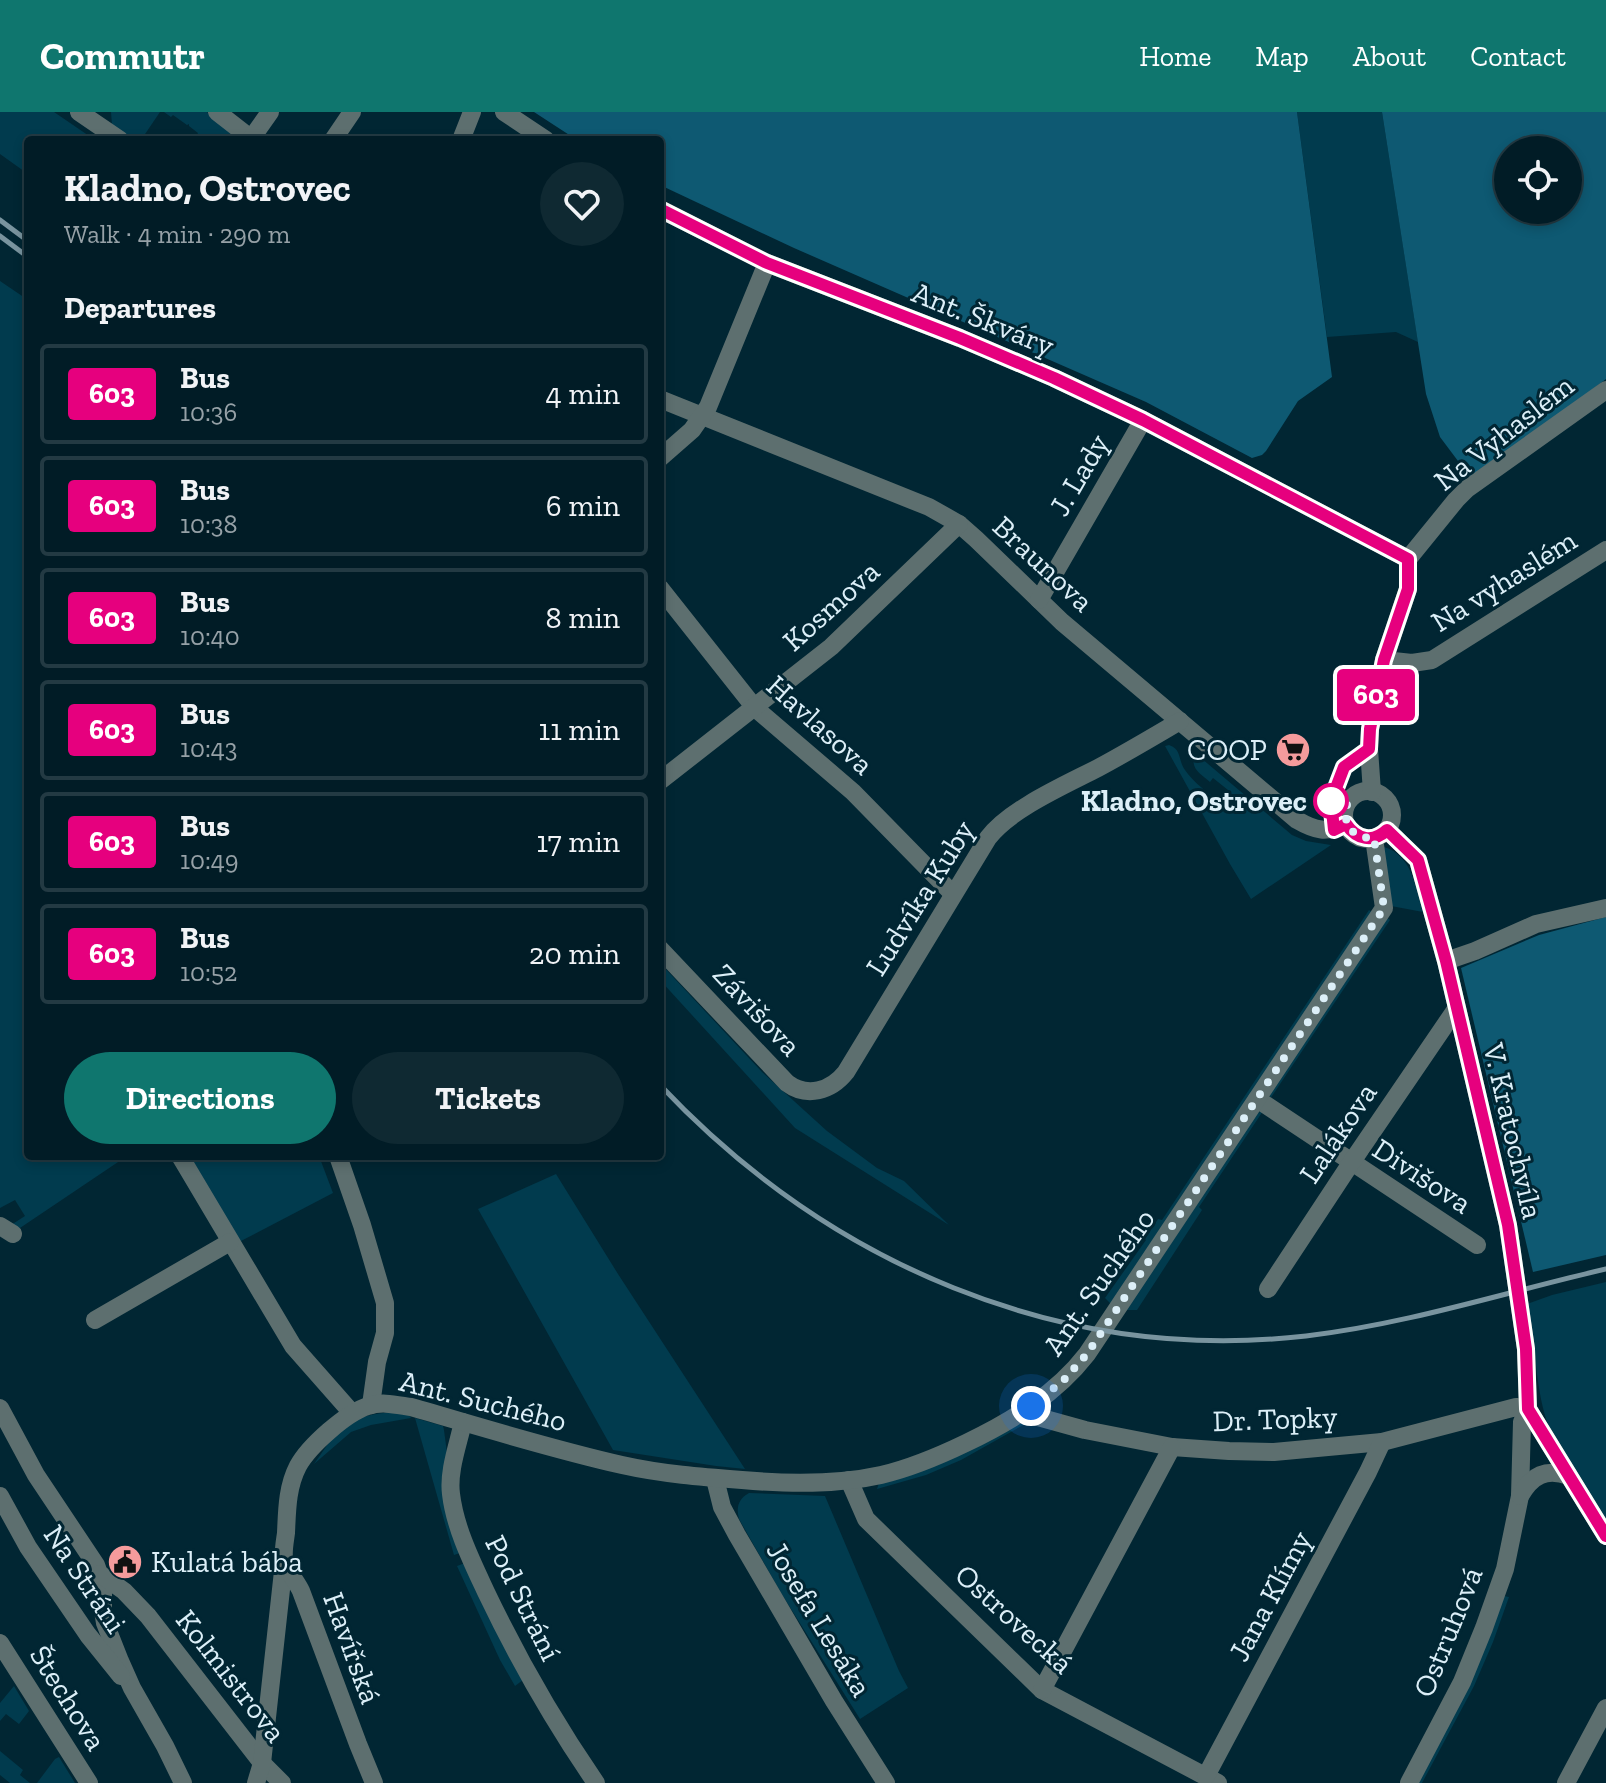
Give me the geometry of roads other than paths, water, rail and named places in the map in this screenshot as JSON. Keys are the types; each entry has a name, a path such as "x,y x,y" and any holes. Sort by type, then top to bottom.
{"street":[{"path":"217,112 248,136"},
{"path":"254,136 270,112"},
{"path":"336,136 352,112"},
{"path":"463,136 472,112"},
{"path":"504,112 540,136"},
{"path":"86,115 115,136"},
{"name":"Ant. Škváry","path":"664,211 767,263 1054,378 1143,420 1408,559"},
{"path":"664,454 692,430 708,407 767,263"},
{"name":"Na Vyhaslém","path":"1408,559 1467,489 1606,390"},
{"name":"Braunova","path":"664,401 929,507 959,524 1062,622 1297,820 1315,829 1325,830 1334,830 1346,824"},
{"name":"J. Lady","path":"1039,600 1143,420"},
{"name":"Kosmova","path":"664,778 831,647 959,524"},
{"name":"Na vyhaslém","path":"1384,660 1412,663 1432,660 1606,550"},
{"path":"1384,660 1408,589 1408,559"},
{"name":"Havlasova","path":"664,593 755,708 853,792 953,894"},
{"name":"Ant. Suchého","path":"371,1405 389,1403 411,1407 622,1465 715,1479 799,1484 882,1475 926,1461 980,1437 1024,1411 1063,1381 1087,1354 1384,908 1381,834 1392,821 1392,811 1381,795 1372,792 1369,749 1384,660"},
{"name":"Ludvíka Kuby","path":"822,1090 846,1072 988,838 1004,822 1038,801 1180,721"},
{"path":"1372,792 1362,792 1353,797 1347,805 1346,824 1351,831 1366,839 1381,834"},
{"name":"V. Kratochvíla","path":"1381,834 1418,860 1446,961 1510,1239 1526,1349 1528,1409 1606,1536"},
{"path":"1446,961 1536,924 1606,908"},
{"name":"Závišova","path":"664,953 787,1083 805,1092 822,1090"},
{"name":"Lalákova","path":"1268,1289 1456,1009"},
{"name":"Divišova","path":"1257,1099 1477,1245"},
{"path":"182,1160 293,1346 352,1413"},
{"path":"256,1783 262,1763 288,1497 298,1467 307,1454 352,1413 371,1405 385,1333 385,1303 339,1160"},
{"path":"95,1320 230,1242"},
{"name":"Dr. Topky","path":"1024,1411 1085,1430 1172,1447 1274,1452 1382,1442 1516,1407 1528,1409"},
{"name":"Kolmistrova","path":"0,1408 36,1475 100,1574 124,1591 148,1616 262,1763 282,1783"},
{"name":"Ostruhová","path":"1409,1783 1462,1682 1505,1569 1520,1496 1522,1422 1528,1409"},
{"name":"Pod Strání","path":"463,1422 452,1471 451,1492 467,1549 516,1652 554,1719 596,1783"},
{"name":"Jana Klímy","path":"1212,1780 1382,1442"},
{"path":"1042,1690 1172,1447"},
{"path":"1520,1496 1527,1485 1540,1475 1559,1472 1569,1476"},
{"name":"Josefa Lesáka","path":"715,1479 722,1507 737,1535 886,1783"},
{"name":"Ostrovecká","path":"849,1480 866,1519 1042,1690 1212,1780"},
{"name":"Na Stráni","path":"0,1496 28,1547 88,1635 132,1688"},
{"name":"Havířská","path":"284,1559 301,1591 374,1783"},
{"name":"Na Stráni","path":"100,1574 105,1623 132,1688 183,1783"},
{"name":"Štechova","path":"0,1643 89,1783"},
{"path":"1566,1783 1606,1708"}],"railway":[{"path":"0,220 24,238"},
{"path":"0,236 24,254"},
{"path":"664,1089 726,1148 797,1203 873,1250 953,1288 1037,1316 1124,1334 1214,1341 1344,1331 1419,1316 1606,1269"}],"place":[{"name":"COOP","path":"1293,750"},
{"name":"Kladno, Ostrovec","path":"1331,801"},
{"name":"Kulatá bába","path":"125,1562"}]}
